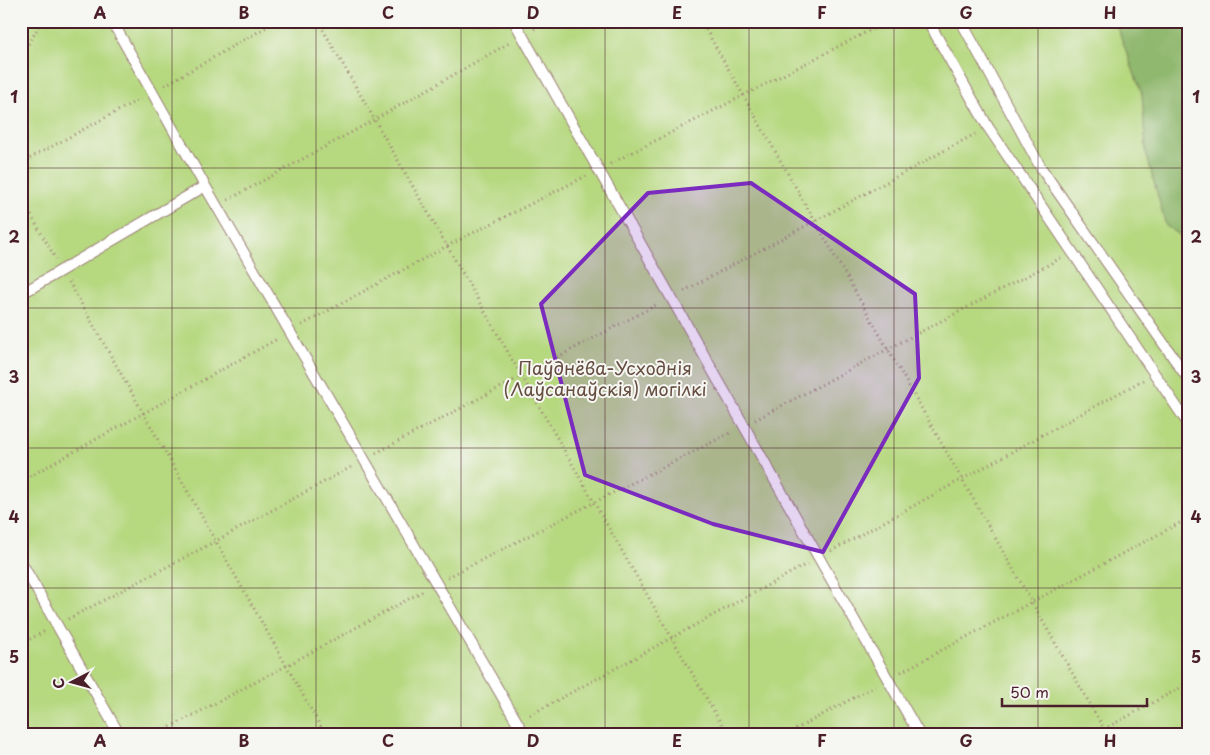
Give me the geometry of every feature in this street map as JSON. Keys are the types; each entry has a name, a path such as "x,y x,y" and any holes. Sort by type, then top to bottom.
{"lane":[{"path":"112,21 205,186 524,734"},
{"path":"514,21 919,734"},
{"path":"928,21 988,128 1189,425"},
{"path":"961,21 1041,168 1189,380"},
{"path":"21,294 205,186"},
{"path":"21,562 119,734"}],"path":[{"path":"21,57 42,21"},
{"path":"318,21 727,734"},
{"path":"217,206 374,120 548,21"},
{"path":"701,21 1108,734"},
{"path":"21,480 447,246 888,21"},
{"path":"21,644 988,128"},
{"path":"21,198 325,734"},
{"path":"157,734 286,666 436,583 744,426 1072,252"},
{"path":"787,734 1189,518"},
{"path":"1095,734 1189,683"}],"highlighted area":[{"path":"751,183 915,294 919,378 823,552 713,524 585,475 541,304 648,193"}],"green space":[{"name":"Паўднёва-Усходнія (Лаўсанаўскія) могілкі","path":"21,21 1189,21 1189,734 21,734"},
{"path":"1115,21 1189,21 1189,241 1166,226 1146,153 1142,94"}]}
